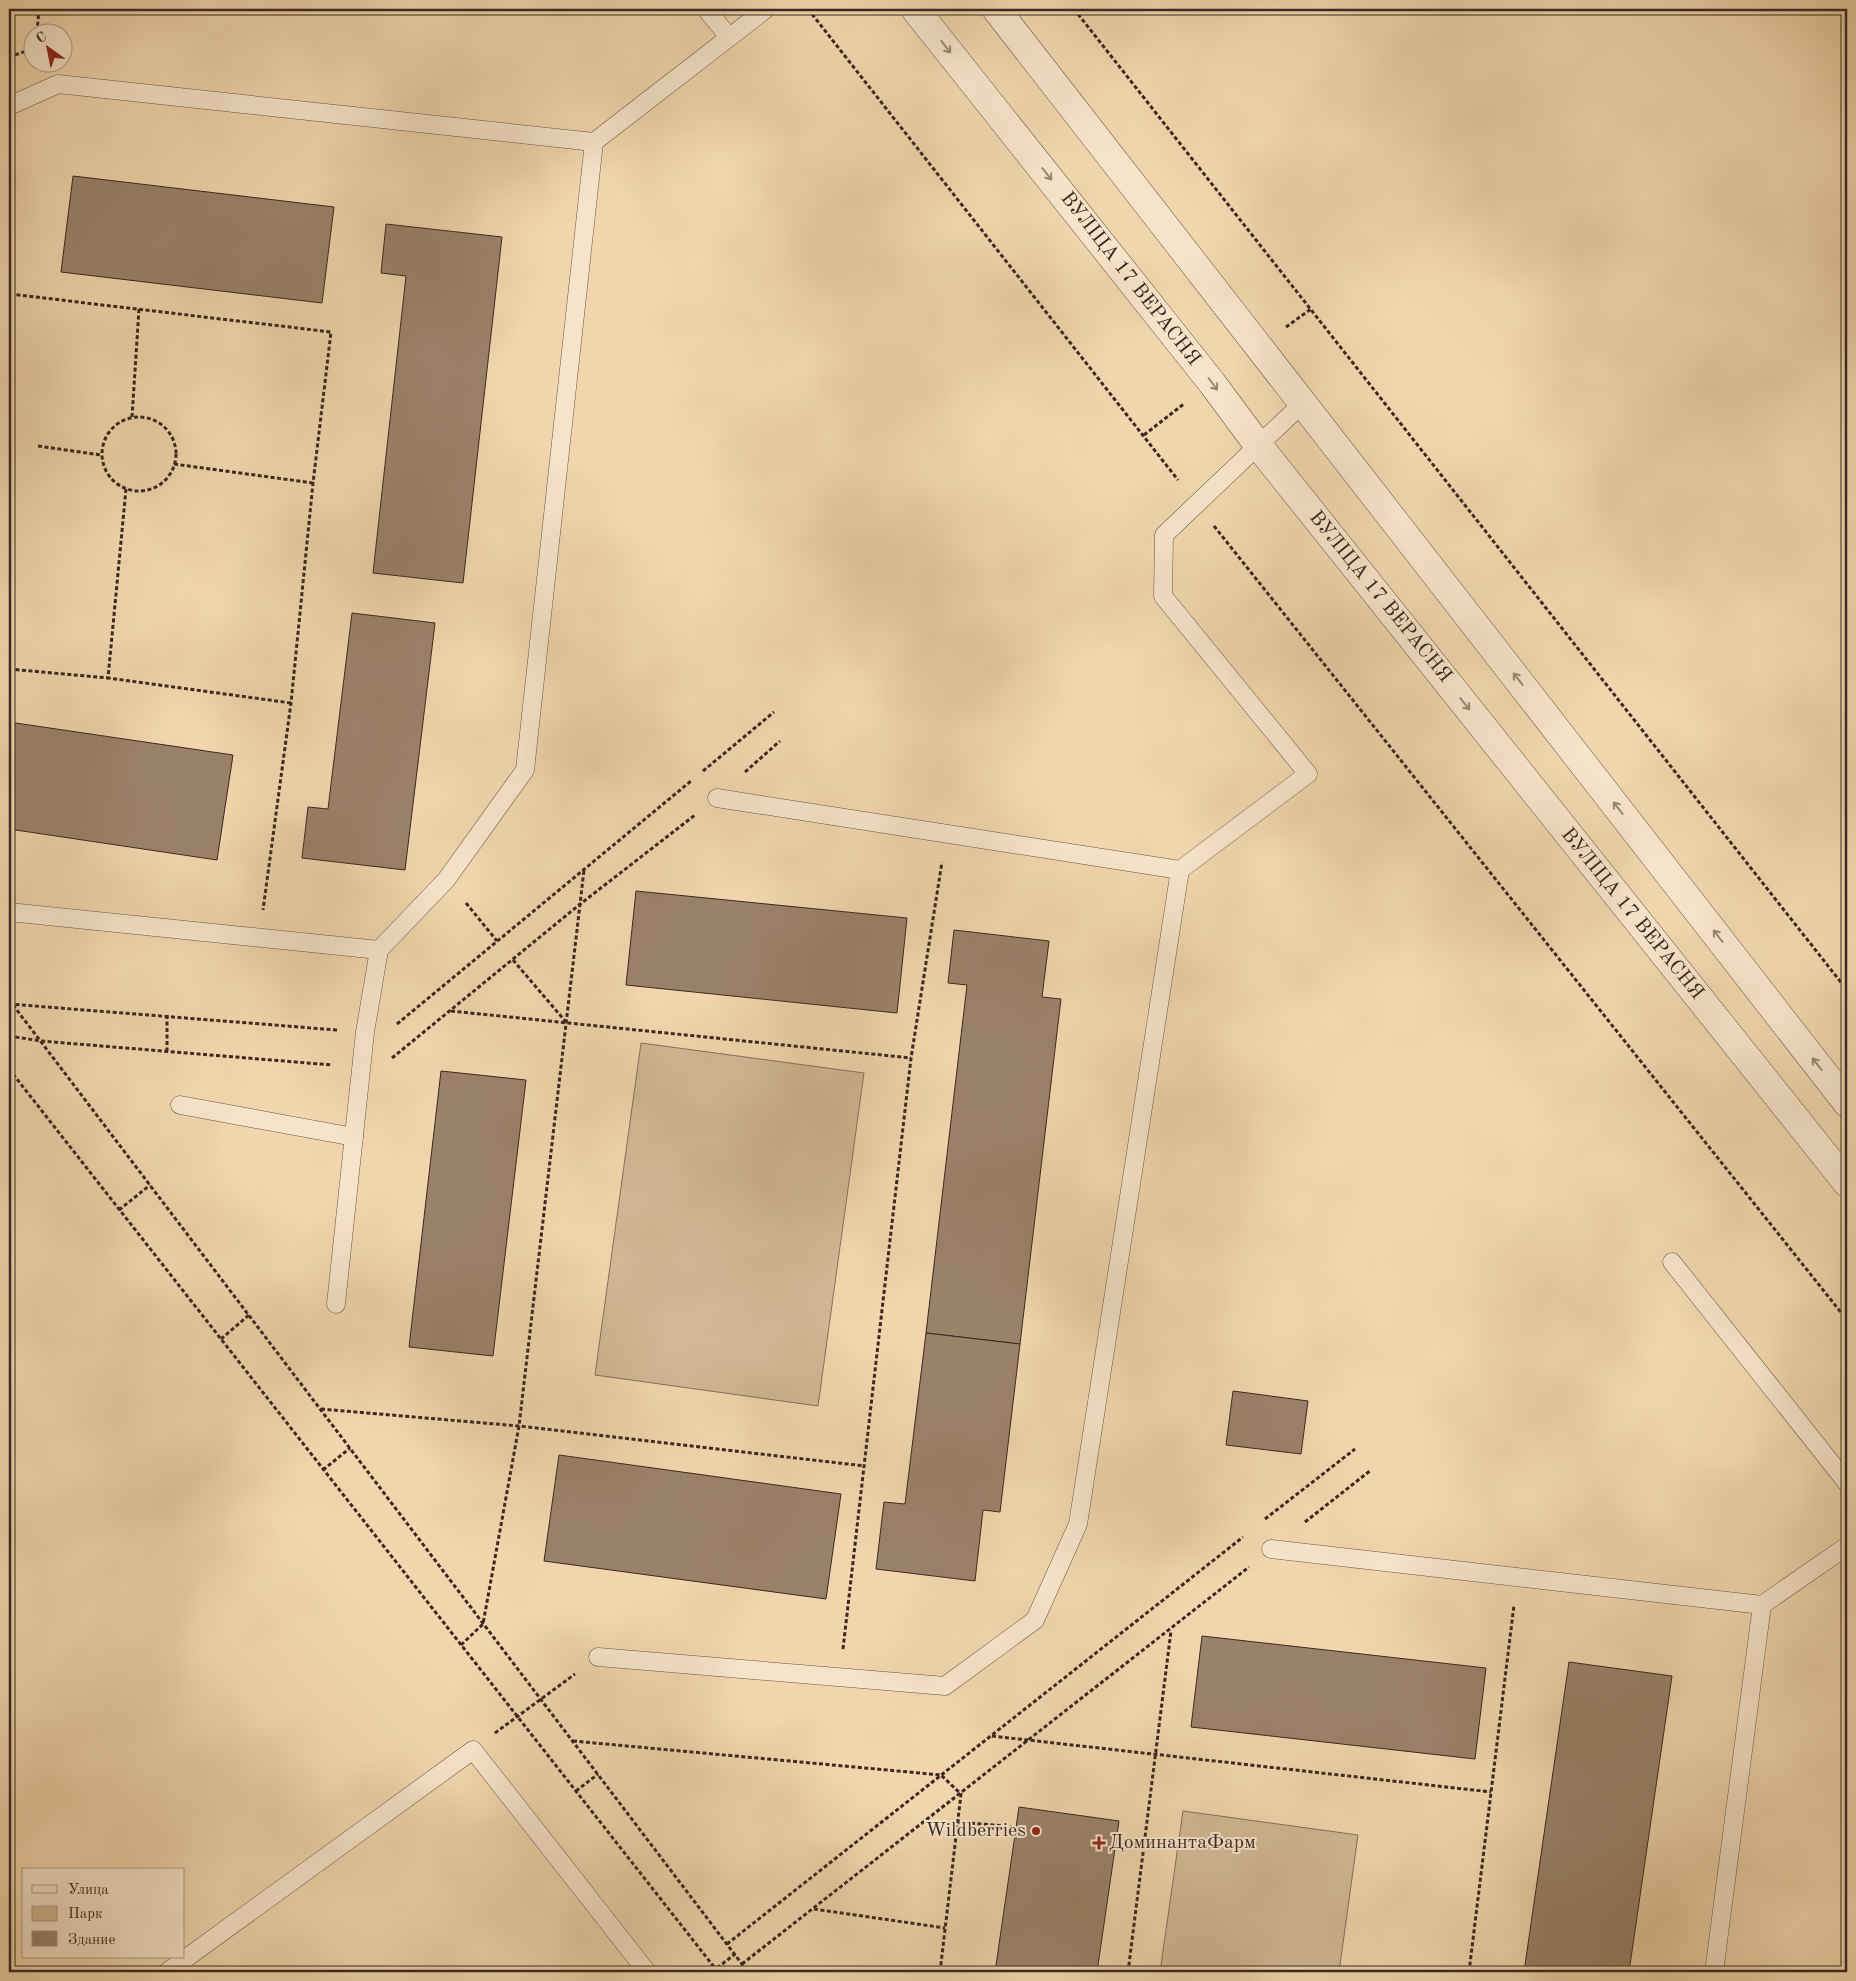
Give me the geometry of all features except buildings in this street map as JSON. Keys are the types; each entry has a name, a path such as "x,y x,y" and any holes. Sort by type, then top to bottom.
{"street":[{"name":"ВУЛІЦА 17 ВЕРАСНЯ","path":"915,9 1212,383 1258,445 1847,1183"},
{"path":"996,9 1847,1103"}],"lane":[{"path":"706,9 729,37"},
{"path":"9,106 58,84 594,142 766,9"},
{"path":"336,1304 365,1032 379,950 446,880 525,770 594,142"},
{"path":"598,1657 945,1686 1035,1620 1078,1524 1180,870 1308,774 1163,596 1164,535 1302,403"},
{"path":"716,798 1180,870"},
{"path":"9,912 379,950"},
{"path":"180,1105 354,1137"},
{"path":"1672,1262 1847,1483"},
{"path":"1272,1549 1762,1605 1847,1546"},
{"path":"1714,1972 1762,1605"},
{"path":"167,1972 473,1750 647,1972"}],"path":[{"path":"38,22 39,9"},
{"path":"808,9 1196,504 1847,1320"},
{"path":"1074,9 1847,990"},
{"path":"9,57 22,52"},
{"path":"10,294 330,332 291,703 260,938"},
{"path":"132,417 139,309"},
{"path":"132,417 145,417 158,422 168,431 174,443 176,457 173,470 164,480 153,488 140,491 126,489 114,482 105,470 101,455 104,442 110,431 120,422 132,417"},
{"path":"38,446 101,455"},
{"path":"174,464 313,483"},
{"path":"108,678 126,489"},
{"path":"9,669 108,678 291,703"},
{"path":"9,1036 41,1041 379,1068 580,905 716,798 780,741"},
{"path":"840,1677 911,1058 946,834"},
{"path":"461,1645 483,1624 519,1426 584,870"},
{"path":"446,880 498,941"},
{"path":"513,960 566,1022"},
{"path":"13,1005 748,1972"},
{"path":"450,1011 911,1058"},
{"path":"167,1015 167,1051"},
{"path":"9,1069 715,1971 735,1954"},
{"path":"119,1210 150,1185"},
{"path":"221,1340 249,1315"},
{"path":"321,1409 519,1426 865,1466"},
{"path":"323,1470 350,1448"},
{"path":"1262,1522 1355,1449"},
{"path":"742,1964 1171,1630 1371,1470"},
{"path":"726,1944 1246,1534"},
{"path":"1468,1972 1517,1577"},
{"path":"1128,1972 1171,1630"},
{"path":"473,1750 598,1657"},
{"path":"991,1736 1491,1792"},
{"path":"573,1741 941,1775 961,1794"},
{"path":"576,1792 598,1774"},
{"path":"940,1972 961,1794"},
{"path":"958,1822 1016,1827"},
{"path":"814,1909 945,1928"}],"green space":[{"path":"641,1043 864,1073 818,1406 595,1375"},
{"path":"1183,1811 1358,1835 1339,1972 1160,1972"}],"place":[{"name":"Wildberries","path":"1036,1831"},
{"name":"ДоминантаФарм","path":"1099,1843"}]}
